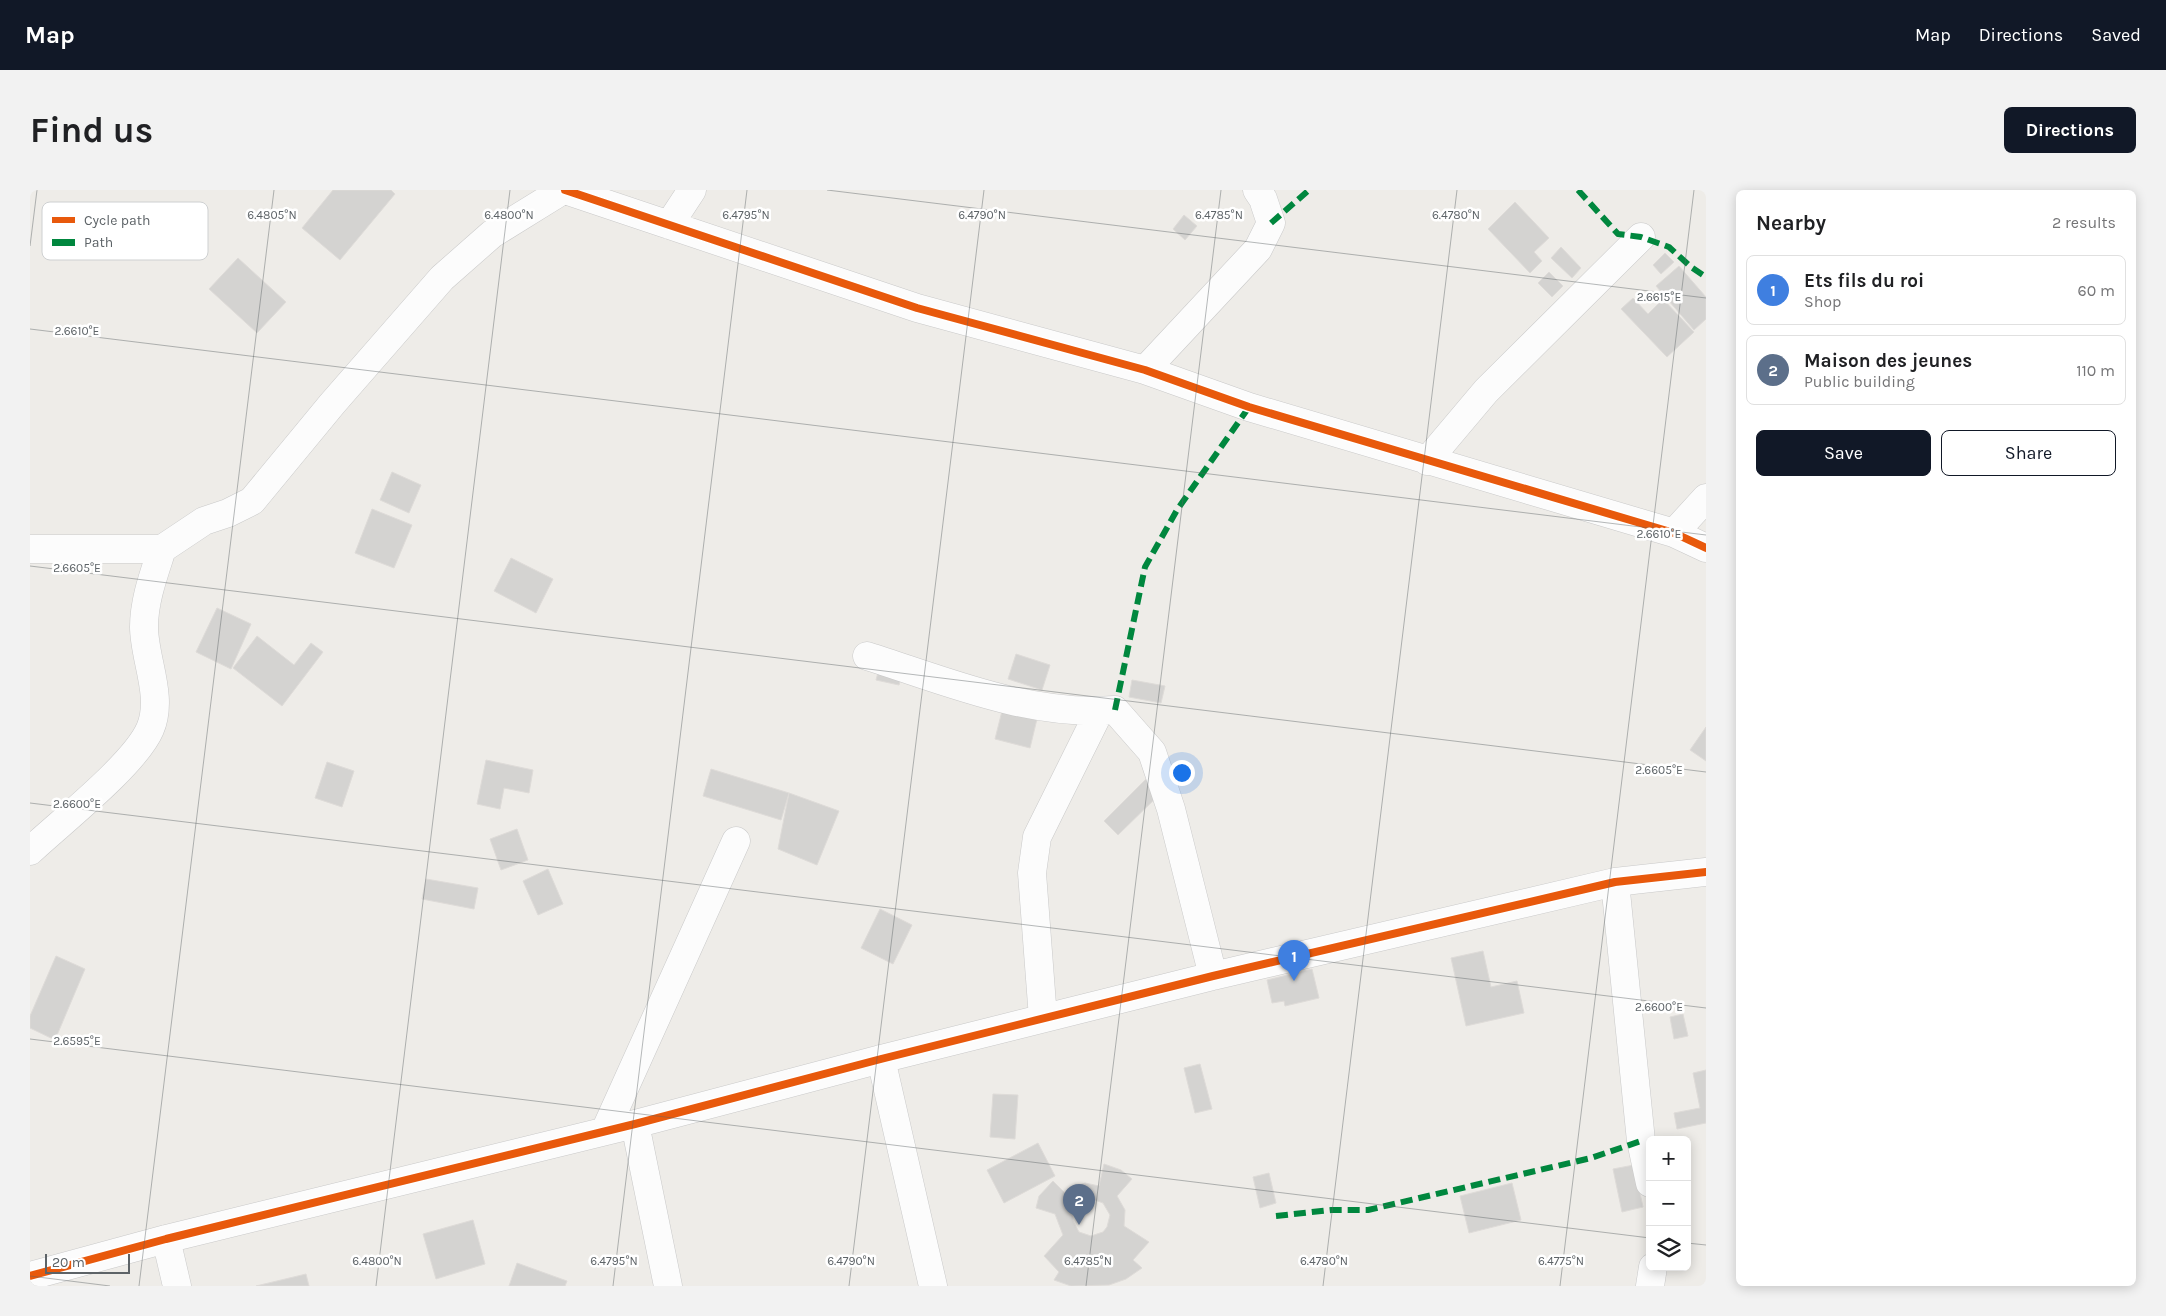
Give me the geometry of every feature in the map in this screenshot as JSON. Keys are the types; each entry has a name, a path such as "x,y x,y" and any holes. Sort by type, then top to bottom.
{"street":[{"path":"30,548 162,549 204,521 228,513 252,501 332,404 442,278 492,234 564,190 917,308 1144,370 1248,407 1674,533 1706,548"},
{"path":"669,225 692,190"},
{"path":"1144,370 1258,249 1270,223 1263,198 1257,190"},
{"path":"1428,461 1486,391 1641,237"},
{"path":"1674,533 1706,498"},
{"path":"30,851 136,751 150,728 154,700 144,627 149,589 162,549"},
{"path":"867,656 971,689 1046,708 1099,712 1115,710 1152,752 1171,809 1213,976"},
{"path":"1043,1018 1032,872 1037,837 1099,712"},
{"path":"605,1131 736,840"},
{"path":"30,1276 166,1239 635,1124 881,1059 1213,976 1615,882 1706,872"},
{"path":"1615,882 1641,1141 1650,1181"},
{"path":"881,1059 933,1286"},
{"path":"635,1124 668,1286"},
{"path":"166,1239 176,1286"},
{"path":"1650,1286 1652,1271"}],"building":[{"path":"333,190 391,190 395,194 340,260 302,228"},
{"path":"1515,202 1549,238 1534,252 1542,261 1530,273 1488,229"},
{"path":"1184,215 1197,226 1185,240 1173,229"},
{"path":"1561,247 1581,268 1572,278 1551,258"},
{"path":"1665,253 1674,262 1661,274 1653,265"},
{"path":"238,258 286,302 257,333 209,289"},
{"path":"1679,266 1706,297 1706,319 1694,330 1656,286"},
{"path":"1549,272 1563,286 1552,297 1538,283"},
{"path":"1633,298 1648,314 1663,299 1694,332 1667,357 1621,309"},
{"path":"392,472 421,485 409,513 380,500"},
{"path":"372,509 412,525 394,568 355,553"},
{"path":"511,558 553,579 536,613 494,591"},
{"path":"217,608 251,624 231,669 196,652"},
{"path":"257,636 294,665 311,643 323,652 282,706 233,668"},
{"path":"1016,654 1050,665 1042,690 1008,679"},
{"path":"879,669 902,674 899,685 876,680"},
{"path":"1132,680 1165,686 1161,703 1129,697"},
{"path":"1002,711 1037,719 1030,748 995,739"},
{"path":"1706,727 1706,761 1690,750"},
{"path":"486,760 533,770 529,793 504,788 500,809 477,804"},
{"path":"327,762 354,771 342,807 315,798"},
{"path":"711,769 789,793 781,820 703,796"},
{"path":"1148,777 1162,792 1118,835 1104,821"},
{"path":"789,793 839,811 817,865 778,849"},
{"path":"517,829 528,860 501,870 490,839"},
{"path":"548,869 563,904 538,915 523,881"},
{"path":"426,879 478,888 474,909 422,899"},
{"path":"880,909 912,925 893,964 861,948"},
{"path":"1483,951 1491,987 1517,981 1524,1013 1466,1026 1451,958"},
{"path":"56,956 85,969 55,1040 30,1028 30,1016"},
{"path":"1312,969 1319,998 1285,1006 1284,1001 1272,1003 1267,980"},
{"path":"1683,1014 1688,1036 1674,1039 1670,1017"},
{"path":"1200,1064 1212,1109 1195,1113 1184,1068"},
{"path":"1706,1070 1706,1123 1677,1129 1674,1113 1700,1108 1693,1073"},
{"path":"993,1094 1018,1095 1015,1139 990,1137"},
{"path":"1038,1143 1055,1176 1004,1203 987,1170"},
{"path":"1104,1164 1121,1170 1132,1179 1117,1196 1125,1210 1124,1226 1149,1242 1133,1260 1142,1268 1126,1279 1109,1285 1071,1286 1054,1280 1059,1272 1044,1256 1063,1235 1055,1214 1036,1208 1039,1196 1053,1181 1066,1194 1071,1188 1085,1183 1099,1186","holes":["1092,1199 1103,1203 1110,1215 1107,1227 1103,1232 1091,1236 1079,1232 1073,1221 1073,1214 1080,1203"]},
{"path":"1634,1165 1643,1207 1622,1212 1613,1169"},
{"path":"1269,1173 1276,1203 1260,1208 1253,1177"},
{"path":"1512,1183 1521,1220 1469,1233 1460,1196"},
{"path":"473,1220 485,1264 436,1279 423,1234"},
{"path":"517,1263 567,1281 565,1286 509,1286"},
{"path":"306,1274 309,1286 256,1286"}],"marked path":[{"path":"1271,223 1309,190"},
{"path":"1578,190 1618,234 1641,237 1669,247 1691,267 1706,277"},
{"path":"1115,710 1145,567 1177,510 1249,407"},
{"path":"1276,1216 1331,1210 1368,1210 1591,1158 1641,1141"}],"cycle path":[{"path":"565,190 917,308 1145,370 1249,407 1674,533 1706,548"},
{"path":"30,1276 166,1239 635,1124 881,1059 1213,976 1615,882 1706,872"}],"place":[{"name":"Ets fils du roi","path":"1294,981"},
{"name":"Maison des jeunes","path":"1079,1225"}]}
